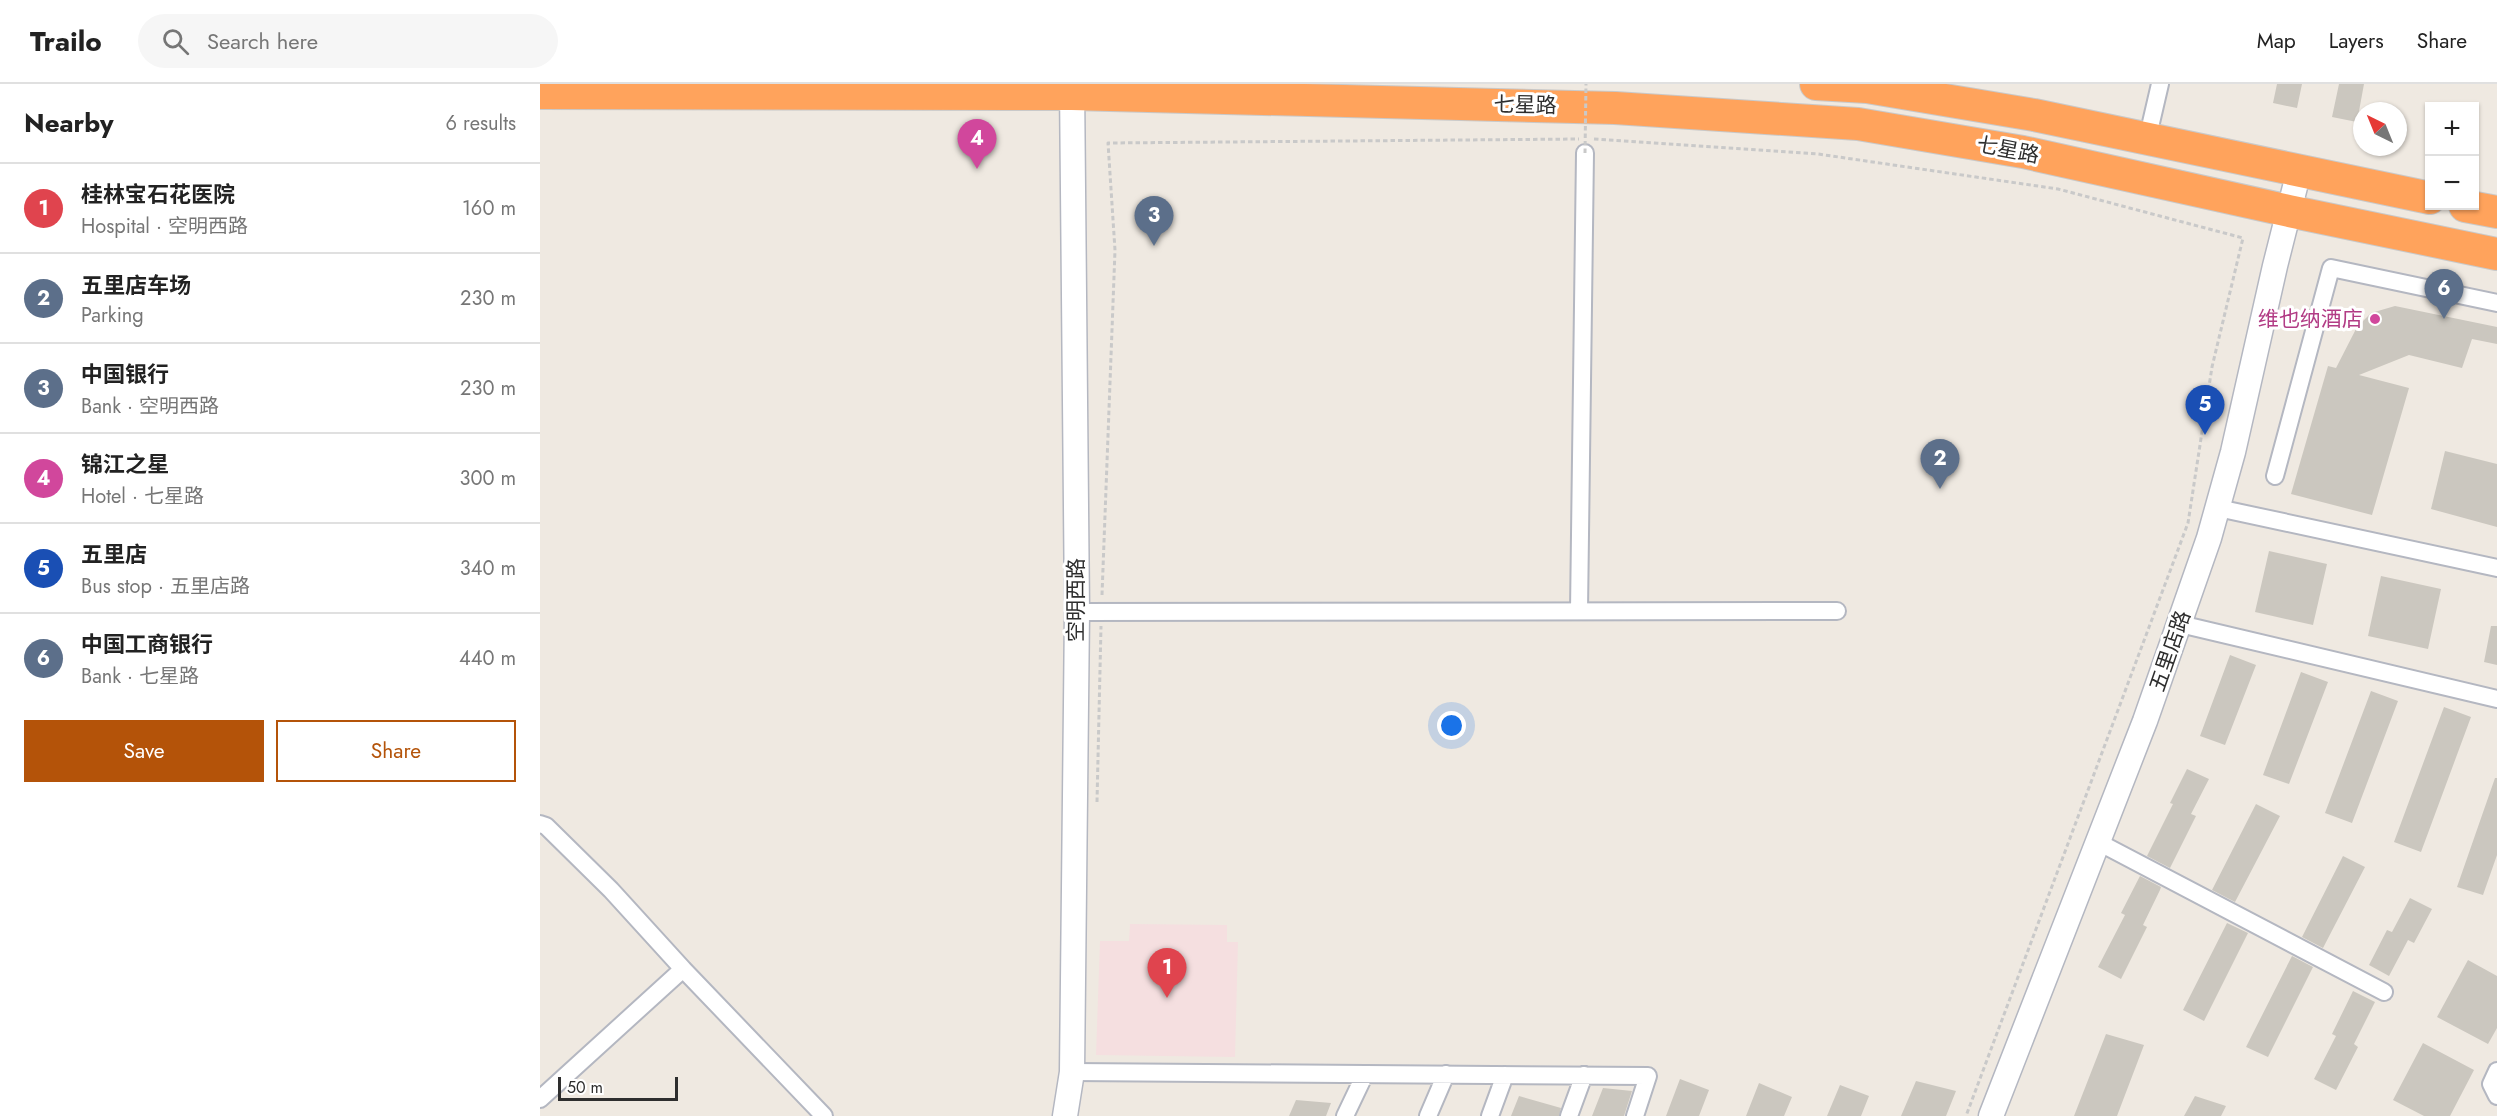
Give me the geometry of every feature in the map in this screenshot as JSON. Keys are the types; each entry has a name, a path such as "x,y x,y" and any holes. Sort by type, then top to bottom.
{"highway":[{"name":"七星路","path":"1816,84 1867,87 2022,113 2425,197"},
{"name":"七星路","path":"540,93 1072,89 1615,108 1858,124 2023,152 2497,254"},
{"path":"2479,209 2497,212"}],"main road":[{"name":"空明西路","path":"1065,1116 1072,1072 1077,612 1072,89"},
{"name":"五里店路","path":"1991,1116 2145,721 2218,508 2299,171"}],"street":[{"path":"2147,140 2160,84"},
{"path":"1579,611 1585,146"},
{"path":"2275,476 2331,268 2497,303"},
{"path":"2218,508 2497,568"},
{"path":"1077,612 1837,611"},
{"path":"2180,624 2497,699"},
{"path":"540,824 546,826 611,890 824,1116"},
{"path":"2098,842 2384,992"},
{"path":"540,1099 683,969"},
{"path":"2497,1071 2491,1084 2497,1096"},
{"path":"1072,1072 1648,1076 1635,1116"},
{"path":"1345,1116 1365,1074"},
{"path":"1428,1116 1446,1074"},
{"path":"1491,1116 1505,1075"},
{"path":"1569,1116 1584,1075"}],"path":[{"path":"1585,146 1586,84"},
{"path":"1557,138 1585,146 1611,139"},
{"path":"1096,805 1115,250 1108,143 1557,138 1611,139 1818,154 2058,189 2243,238 2212,367 2188,523 1966,1116"}],"shaded area":[{"path":"1130,924 1227,925 1227,942 1238,942 1235,1057 1096,1055 1100,941 1129,941"}],"building":[{"path":"2277,84 2302,84 2297,108 2273,103"},
{"path":"2339,84 2364,84 2361,102 2353,102 2353,121 2332,117"},
{"path":"2395,306 2497,327 2497,344 2472,339 2462,368 2409,355 2359,375 2409,388 2372,515 2291,494 2328,366 2336,368 2357,327 2371,313"},
{"path":"2445,451 2497,464 2497,527 2431,509"},
{"path":"2269,551 2327,564 2313,625 2255,612"},
{"path":"2381,576 2441,589 2428,649 2368,636"},
{"path":"2491,626 2497,626 2497,665 2484,662"},
{"path":"2230,655 2256,665 2225,745 2200,736"},
{"path":"2301,672 2328,682 2289,784 2263,775"},
{"path":"2371,691 2398,701 2352,823 2325,813"},
{"path":"2444,707 2471,717 2421,852 2394,842"},
{"path":"2187,769 2209,779 2191,814 2196,816 2170,868 2147,856 2173,804 2170,803"},
{"path":"2495,778 2497,778 2497,855 2483,895 2457,887"},
{"path":"2256,804 2280,816 2235,902 2212,890"},
{"path":"2343,856 2365,867 2323,948 2302,937"},
{"path":"2140,876 2161,887 2143,925 2147,927 2121,979 2098,967 2125,915 2121,913"},
{"path":"2410,898 2432,909 2414,943 2408,940 2389,976 2369,965 2387,930 2392,932"},
{"path":"2227,923 2248,933 2204,1021 2183,1010"},
{"path":"2292,956 2313,967 2268,1057 2246,1047"},
{"path":"2468,960 2497,976 2497,1028 2488,1044 2437,1017"},
{"path":"2353,991 2375,1002 2354,1044 2358,1047 2336,1090 2314,1079 2336,1036 2332,1034"},
{"path":"2106,1034 2144,1045 2117,1116 2074,1116"},
{"path":"2423,1043 2474,1070 2450,1116 2424,1116 2393,1100"},
{"path":"1680,1079 1709,1090 1699,1116 1666,1116"},
{"path":"1916,1081 1956,1091 1946,1116 1901,1116"},
{"path":"1759,1083 1792,1097 1784,1116 1746,1116"},
{"path":"1840,1085 1869,1096 1861,1116 1827,1116"},
{"path":"1603,1088 1632,1091 1624,1116 1592,1116"},
{"path":"1519,1096 1561,1108 1559,1116 1511,1116"},
{"path":"2195,1096 2226,1106 2221,1116 2184,1116"},
{"path":"1296,1100 1331,1103 1326,1116 1289,1116"}],"place":[{"name":"锦江之星","path":"977,169"},
{"name":"中国银行","path":"1154,246"},
{"name":"维也纳酒店","path":"2375,319"},
{"name":"中国工商银行","path":"2444,319"},
{"name":"五里店","path":"2205,435"},
{"name":"五里店车场","path":"1940,489"},
{"name":"桂林宝石花医院","path":"1167,998"}]}
